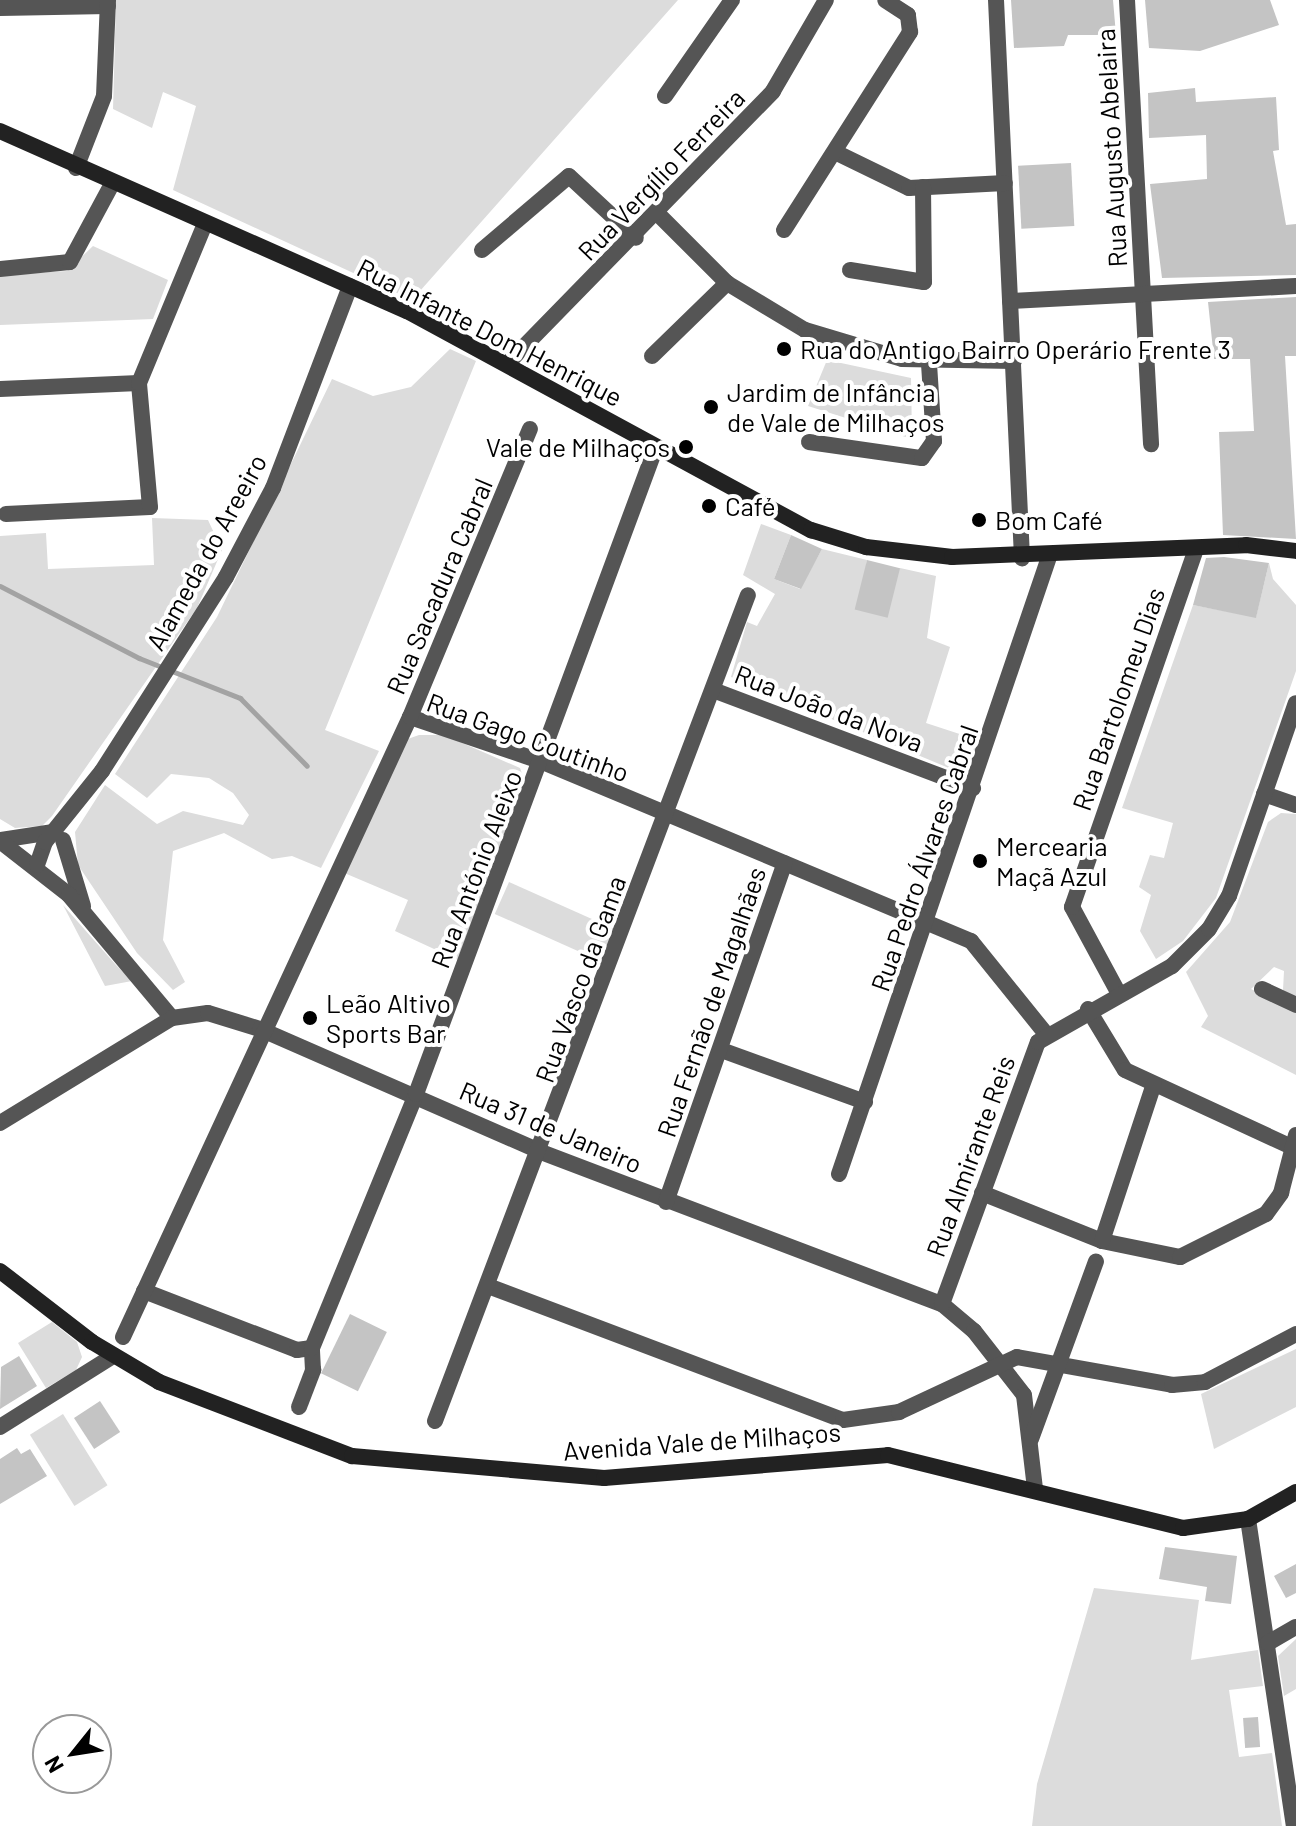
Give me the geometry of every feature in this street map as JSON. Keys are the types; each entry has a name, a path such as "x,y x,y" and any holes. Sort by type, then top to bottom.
{"street":[{"path":"665,96 732,0"},
{"name":"Rua Vergílio Ferreira","path":"507,364 659,215 777,86 826,0"},
{"path":"784,230 837,153 911,29 905,12 885,0"},
{"path":"996,0 1022,558"},
{"name":"Rua Augusto Abelaira","path":"1127,0 1151,444"},
{"path":"0,8 108,3 104,96 76,168"},
{"name":"Rua Infante Dom Henrique","path":"0,131 112,184 350,286 507,364 764,510 866,547 1022,558 1196,549 1296,551"},
{"path":"837,153 909,188 1005,183"},
{"path":"482,250 569,176 636,238"},
{"path":"0,269 70,262 112,184"},
{"path":"850,270 924,282 923,187"},
{"path":"659,215 727,283 805,330 929,363 1014,361"},
{"path":"6,514 150,507 139,383 205,224"},
{"path":"652,356 727,283"},
{"name":"Alameda do Areeiro","path":"37,865 205,614 273,488 350,286"},
{"path":"1010,301 1296,286"},
{"path":"809,442 922,458 934,441 929,363"},
{"path":"0,389 139,383"},
{"name":"Rua Sacadura Cabral","path":"410,717 530,429"},
{"name":"Rua António Aleixo","path":"299,1407 313,1370 312,1348 416,1094 543,762 656,447"},
{"name":"Rua Bartolomeu Dias","path":"1119,994 1072,907 1196,549"},
{"name":"Rua Pedro Álvares Cabral","path":"839,1174 929,924 1049,557"},
{"name":"Rua Vasco da Gama","path":"435,1421 541,1152 748,595"},
{"name":"Rua João da Nova","path":"713,690 973,788"},
{"name":"Rua Almirante Reis","path":"942,1304 1032,1054 1046,1034 1172,966 1209,929 1264,794 1296,703"},
{"name":"Rua Gago Coutinho","path":"123,1337 260,1029 410,717 543,762 976,945 1046,1034"},
{"path":"1264,794 1296,805"},
{"path":"0,840 61,831 84,912"},
{"path":"0,840 37,865 84,912 172,1018"},
{"name":"Rua Fernão de Magalhães","path":"666,1202 724,1051 785,863"},
{"path":"1262,989 1296,1005"},
{"path":"982,1193 1102,1241 1166,1256 1192,1253 1276,1204 1295,1144 1154,1084 1118,1064 1088,1009"},
{"name":"Rua 31 de Janeiro","path":"0,1123 172,1018 208,1013 260,1029 416,1094 541,1152 666,1202 942,1304 1000,1359 1024,1395 1035,1489"},
{"path":"724,1051 865,1102"},
{"path":"1102,1241 1154,1084"},
{"name":"Rua 31 de Janeiro","path":"1031,1441 1096,1261"},
{"name":"Avenida Vale de Milhaços","path":"0,1271 113,1356 183,1393 373,1459 604,1478 874,1454 1035,1489 1156,1524 1203,1528 1248,1519 1296,1492"},
{"path":"488,1286 843,1420 899,1412 1000,1359 1062,1360 1172,1385 1205,1382 1296,1334"},
{"path":"144,1291 297,1350 312,1348"},
{"path":"0,1427 113,1356"},
{"path":"1248,1519 1291,1776 1294,1826"},
{"path":"1268,1643 1296,1627"}],"shaded area":[{"path":"116,0 678,0 412,300 173,190 196,106 163,92 152,128 113,109"},
{"path":"93,246 168,280 153,319 0,325 0,275 67,271"},
{"path":"450,349 476,361 325,730 379,751 321,868 292,856 272,859 224,833 173,851 163,940 185,982 173,990 137,953 78,865 75,832 105,785 157,824 183,811 243,825 249,815 233,793 209,778 171,774 147,798 115,774 217,617 332,379 373,396 411,387"},
{"path":"827,360 911,378 912,439 808,406"},
{"path":"152,518 208,520 222,550 197,608 52,816 42,826 15,828 0,819 0,536 46,533 48,569 154,565"},
{"path":"761,524 791,535 774,579 800,589 822,549 867,560 859,610 900,568 936,576 927,638 950,647 926,723 981,741 968,776 731,677 747,622 757,626 775,594 743,575"},
{"path":"1269,563 1273,579 1296,605 1296,671 1216,898 1183,941 1156,959 1140,931 1151,895 1139,887 1150,855 1164,858 1173,823 1122,808 1193,605 1256,617"},
{"path":"419,735 444,735 520,768 524,779 458,960 395,931 408,900 342,872 405,740"},
{"path":"1281,813 1296,814 1296,997 1283,990 1284,971 1274,967 1251,989 1296,1011 1296,1075 1201,1027 1208,1016 1186,972 1230,922 1268,822"},
{"path":"509,882 618,930 603,962 495,914"},
{"path":"63,905 116,965 132,981 105,986"},
{"path":"52,1322 77,1342 82,1357 76,1370 46,1388 18,1343"},
{"path":"1296,1349 1296,1407 1214,1449 1201,1394"},
{"path":"63,1414 108,1485 74,1506 30,1435"},
{"path":"1094,1588 1199,1600 1191,1660 1258,1650 1263,1686 1229,1690 1239,1757 1272,1753 1282,1826 1032,1826 1037,1784"},
{"path":"1296,1639 1296,1689 1284,1696 1278,1656"}],"building":[{"path":"1011,0 1113,0 1116,35 1068,35 1064,46 1014,48"},
{"path":"1145,0 1270,0 1279,25 1200,51 1149,48"},
{"path":"1195,88 1196,102 1276,97 1279,150 1273,151 1286,225 1296,224 1296,275 1162,278 1150,184 1207,179 1206,135 1149,138 1148,93"},
{"path":"1071,163 1074,226 1021,229 1018,166"},
{"path":"1296,297 1296,356 1285,356 1296,539 1223,535 1219,432 1254,431 1250,359 1214,359 1208,302"},
{"path":"791,535 822,549 801,589 774,579"},
{"path":"1224,557 1269,563 1256,618 1193,605 1206,558"},
{"path":"867,560 900,568 888,618 855,609"},
{"path":"350,1314 387,1332 358,1391 321,1373"},
{"path":"19,1356 37,1386 0,1409 1,1367"},
{"path":"100,1401 120,1432 94,1449 74,1418"},
{"path":"17,1448 21,1454 30,1449 47,1476 0,1504 0,1459"},
{"path":"1165,1547 1237,1556 1231,1604 1205,1601 1207,1587 1159,1579"},
{"path":"1296,1564 1296,1593 1286,1598 1274,1576"},
{"path":"1258,1717 1260,1747 1245,1748 1243,1718"}],"waterway":[{"path":"0,586 139,658 240,698 307,766"}],"place":[{"name":"Rua do Antigo Bairro Operário Frente 3","path":"784,349"},
{"name":"Jardim de Infância de Vale de Milhaços","path":"711,407"},
{"name":"Vale de Milhaços","path":"686,447"},
{"name":"Café","path":"709,506"},
{"name":"Bom Café","path":"979,520"},
{"name":"Mercearia Maçã Azul","path":"980,861"},
{"name":"Leão Altivo Sports Bar","path":"310,1018"}]}
